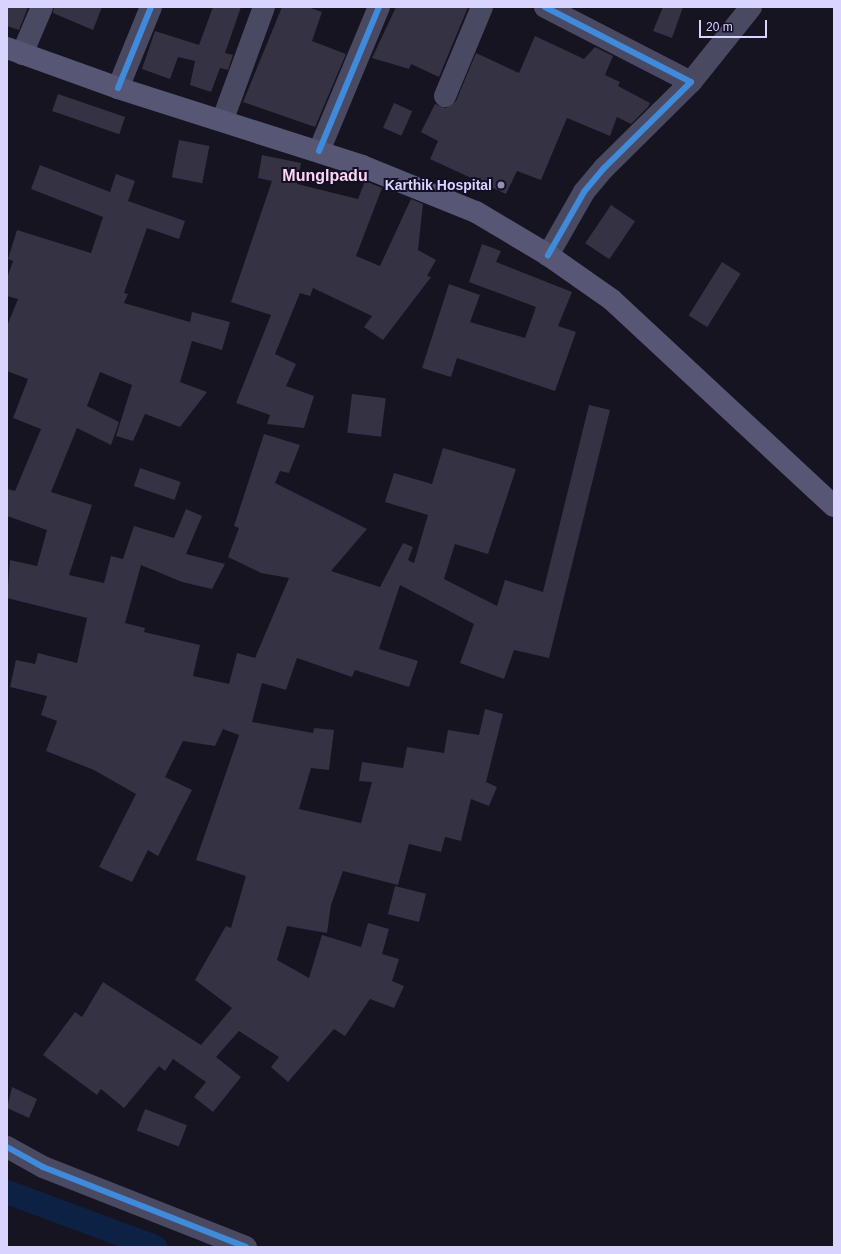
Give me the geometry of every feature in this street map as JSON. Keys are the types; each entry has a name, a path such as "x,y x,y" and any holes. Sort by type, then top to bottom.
{"main road":[{"path":"14,51 118,88 319,151 476,212 548,255 612,300 834,506"}],"street":[{"path":"14,51 42,7"},
{"path":"118,88 151,7"},
{"path":"223,120 264,7"},
{"path":"319,151 379,7"},
{"path":"445,96 482,7"},
{"path":"545,7 690,82"},
{"path":"548,255 584,192 599,174 690,82 751,7"},
{"path":"7,1147 44,1167 246,1247"}],"building":[{"path":"7,7 28,7 19,30 7,26"},
{"path":"54,7 102,7 93,30 53,13"},
{"path":"213,7 241,7 225,53 233,55 228,70 220,68 211,92 190,85 195,61 178,57 170,79 142,69 155,31 199,45"},
{"path":"282,7 308,7 322,12 312,41 346,54 315,127 243,102"},
{"path":"396,7 468,7 439,77 411,64 409,69 372,58"},
{"path":"663,7 683,7 672,38 653,31"},
{"path":"535,36 584,59 595,47 613,56 605,75 620,82 618,86 650,103 648,107 631,124 617,117 610,136 567,118 541,180 517,171 506,194 430,159 438,141 421,132 435,104 446,108 456,101 476,53 519,73"},
{"path":"58,94 125,117 119,134 52,111"},
{"path":"394,103 412,111 401,136 383,128"},
{"path":"179,140 209,146 202,183 172,177"},
{"path":"262,155 301,163 297,184 358,199 365,181 382,188 356,256 380,266 411,199 423,204 418,250 436,260 427,276 431,277 383,340 364,327 372,316 313,288 310,296 300,293 275,354 296,364 286,386 314,396 304,428 267,424 270,415 236,403 271,315 231,302 272,181 258,178"},
{"path":"40,165 110,192 116,174 135,181 128,201 185,221 179,239 147,228 124,293 128,294 124,303 190,322 192,312 230,322 222,350 192,341 180,382 207,392 180,427 145,414 133,441 116,436 132,385 100,372 87,406 119,422 111,445 77,428 51,492 92,505 69,575 104,583 111,556 123,559 134,526 174,538 186,509 202,516 186,554 225,564 212,589 182,582 141,565 125,623 145,628 144,632 200,645 193,676 229,684 237,653 255,658 289,578 261,573 228,557 239,528 234,526 264,434 300,445 289,473 280,471 275,483 367,529 331,571 380,587 403,543 413,547 408,560 414,563 428,515 385,502 394,473 432,484 443,448 516,469 488,554 455,544 444,579 497,606 505,580 543,592 589,405 610,410 549,658 514,650 504,679 460,663 474,624 400,585 379,649 418,661 409,687 355,670 352,677 297,658 286,690 262,683 252,722 313,733 314,728 334,730 329,770 311,768 299,809 361,823 372,782 359,781 362,762 403,768 407,747 444,753 448,730 479,735 485,709 503,714 486,782 497,787 489,806 471,799 461,841 445,837 441,852 409,844 398,885 343,871 331,905 327,933 287,926 277,960 309,978 322,935 361,947 368,923 389,929 382,954 399,959 392,981 404,986 394,1008 370,999 345,1036 334,1029 288,1082 271,1067 279,1057 239,1031 216,1057 241,1077 213,1112 194,1097 206,1082 173,1059 165,1071 159,1066 124,1108 101,1089 97,1095 43,1055 75,1012 82,1017 103,982 201,1045 232,1008 195,980 226,926 231,928 246,876 196,860 239,735 223,729 215,746 183,741 165,777 192,790 158,856 148,850 132,882 99,867 136,794 94,770 46,751 57,721 41,715 47,696 10,687 16,660 35,664 38,653 77,663 87,618 7,598 10,560 37,566 47,530 7,516 7,489 15,491 41,429 13,418 28,379 7,371 7,326 18,299 7,296 7,278 13,261 8,259 17,230 91,253 103,217 31,189"},
{"path":"611,205 635,221 609,259 585,243"},
{"path":"482,244 501,251 496,262 572,292 558,326 576,332 555,391 457,358 451,377 422,368 449,284 480,295 470,322 525,338 536,307 469,282"},
{"path":"722,262 741,274 707,327 689,315"},
{"path":"352,394 386,398 381,437 347,433"},
{"path":"140,468 181,482 174,500 134,486"},
{"path":"395,886 426,894 419,922 388,914"},
{"path":"12,1087 37,1099 29,1118 7,1108"},
{"path":"145,1109 187,1125 179,1147 137,1130"}],"waterway":[{"path":"7,1192 155,1247"}],"cycle path":[{"path":"118,88 151,7"},
{"path":"319,151 379,7"},
{"path":"545,7 691,82 604,168 584,192 548,255"},
{"path":"7,1147 43,1167 246,1247"}],"place":[{"name":"Karthik Hospital","path":"501,185"}],"district":[{"name":"Munglpadu","path":"325,176"}]}
